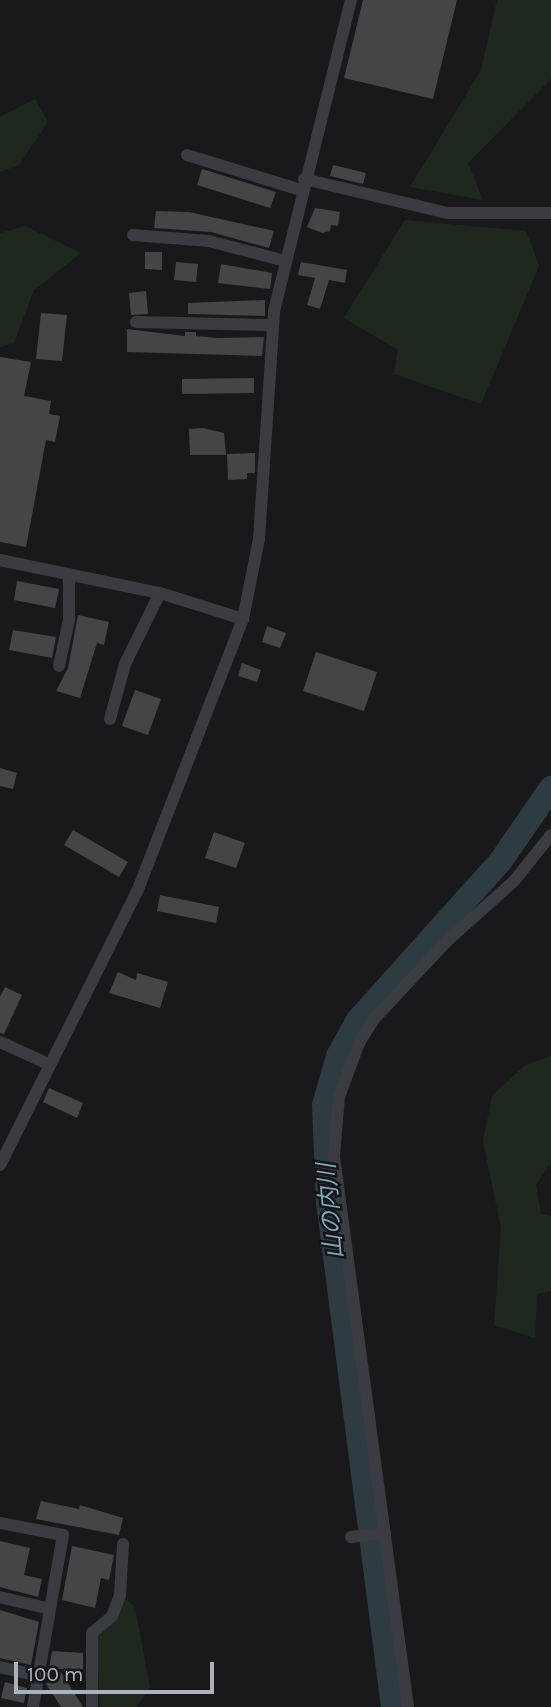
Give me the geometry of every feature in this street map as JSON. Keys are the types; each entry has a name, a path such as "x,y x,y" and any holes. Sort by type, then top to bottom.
{"street":[{"path":"0,1165 48,1064 137,892 243,619 259,539 272,325 302,185 351,0"},
{"path":"187,155 302,185 448,213 551,214"},
{"path":"133,234 209,241 285,261"},
{"path":"136,322 272,325"},
{"path":"0,560 160,593 243,619"},
{"path":"59,666 69,620 69,574"},
{"path":"110,719 125,664 160,593"},
{"path":"408,1707 334,1156 339,1097 359,1043 374,1019 447,942 514,881 551,835"},
{"path":"0,1042 48,1064"},
{"path":"0,1522 63,1535 33,1707"},
{"path":"351,1537 384,1533"},
{"path":"92,1707 92,1633 112,1616 120,1595 123,1544"},
{"path":"0,1597 50,1609"},
{"path":"0,1667 39,1676"}],"shaded area":[{"path":"497,0 551,0 551,79 468,163 483,200 410,187 481,70"},
{"path":"35,99 48,122 19,165 0,172 0,117"},
{"path":"405,220 526,231 539,266 481,404 394,374 398,350 344,318"},
{"path":"25,226 81,253 34,290 14,343 0,347 0,233"},
{"path":"551,1056 551,1163 536,1185 541,1214 551,1216 551,1291 537,1294 535,1338 494,1325 501,1228 483,1141 492,1096 525,1065"},
{"path":"124,1598 135,1607 150,1687 136,1707 100,1707 96,1637 117,1620"}],"building":[{"path":"363,0 457,0 433,99 344,78"},
{"path":"333,165 366,173 363,184 330,176"},
{"path":"202,169 276,192 270,208 197,185"},
{"path":"315,208 340,212 338,226 331,225 330,231 322,233 307,227"},
{"path":"156,211 189,212 274,231 269,248 211,232 154,228"},
{"path":"145,252 162,252 162,270 145,269"},
{"path":"176,262 198,264 196,282 174,280"},
{"path":"301,262 347,270 345,283 329,280 320,309 307,305 315,278 298,275"},
{"path":"221,264 272,273 270,289 218,283"},
{"path":"146,291 148,314 131,315 129,293"},
{"path":"265,300 265,316 188,314 188,303"},
{"path":"41,313 67,315 62,361 36,359"},
{"path":"127,329 185,336 185,332 196,332 196,336 217,338 264,337 262,356 127,352"},
{"path":"0,357 31,362 24,396 51,401 49,414 60,416 55,442 46,440 26,547 0,542"},
{"path":"254,378 254,393 182,394 182,379"},
{"path":"203,428 224,433 226,455 190,455 189,429"},
{"path":"255,453 255,473 247,473 247,479 228,480 227,454"},
{"path":"17,581 59,589 55,608 14,600"},
{"path":"78,615 109,622 104,645 97,643 80,698 56,691 68,668"},
{"path":"267,626 286,633 280,648 262,642"},
{"path":"13,630 56,637 52,658 9,650"},
{"path":"316,652 377,672 364,711 303,691"},
{"path":"242,663 261,670 257,682 238,676"},
{"path":"135,690 161,699 148,735 122,726"},
{"path":"0,768 17,773 13,789 0,786"},
{"path":"73,830 128,862 119,877 64,845"},
{"path":"214,832 245,843 236,868 205,858"},
{"path":"160,895 219,907 216,923 157,911"},
{"path":"118,972 136,980 137,973 168,982 160,1008 109,993"},
{"path":"5,987 22,995 4,1034 0,1033 0,997"},
{"path":"49,1088 83,1103 77,1118 43,1102"},
{"path":"41,1501 79,1509 80,1505 123,1518 119,1535 36,1519"},
{"path":"0,1541 30,1548 24,1575 42,1579 38,1597 0,1587"},
{"path":"72,1546 114,1555 109,1580 101,1578 95,1608 62,1600"},
{"path":"0,1610 39,1622 31,1665 0,1658"},
{"path":"52,1651 83,1653 83,1669 49,1669"},
{"path":"61,1672 83,1707 61,1707 46,1684"},
{"path":"5,1682 27,1688 24,1703 1,1698"}],"waterway":[{"name":"山の内川","path":"393,1707 328,1202 324,1105 338,1056 358,1020 500,862 551,788"}]}
